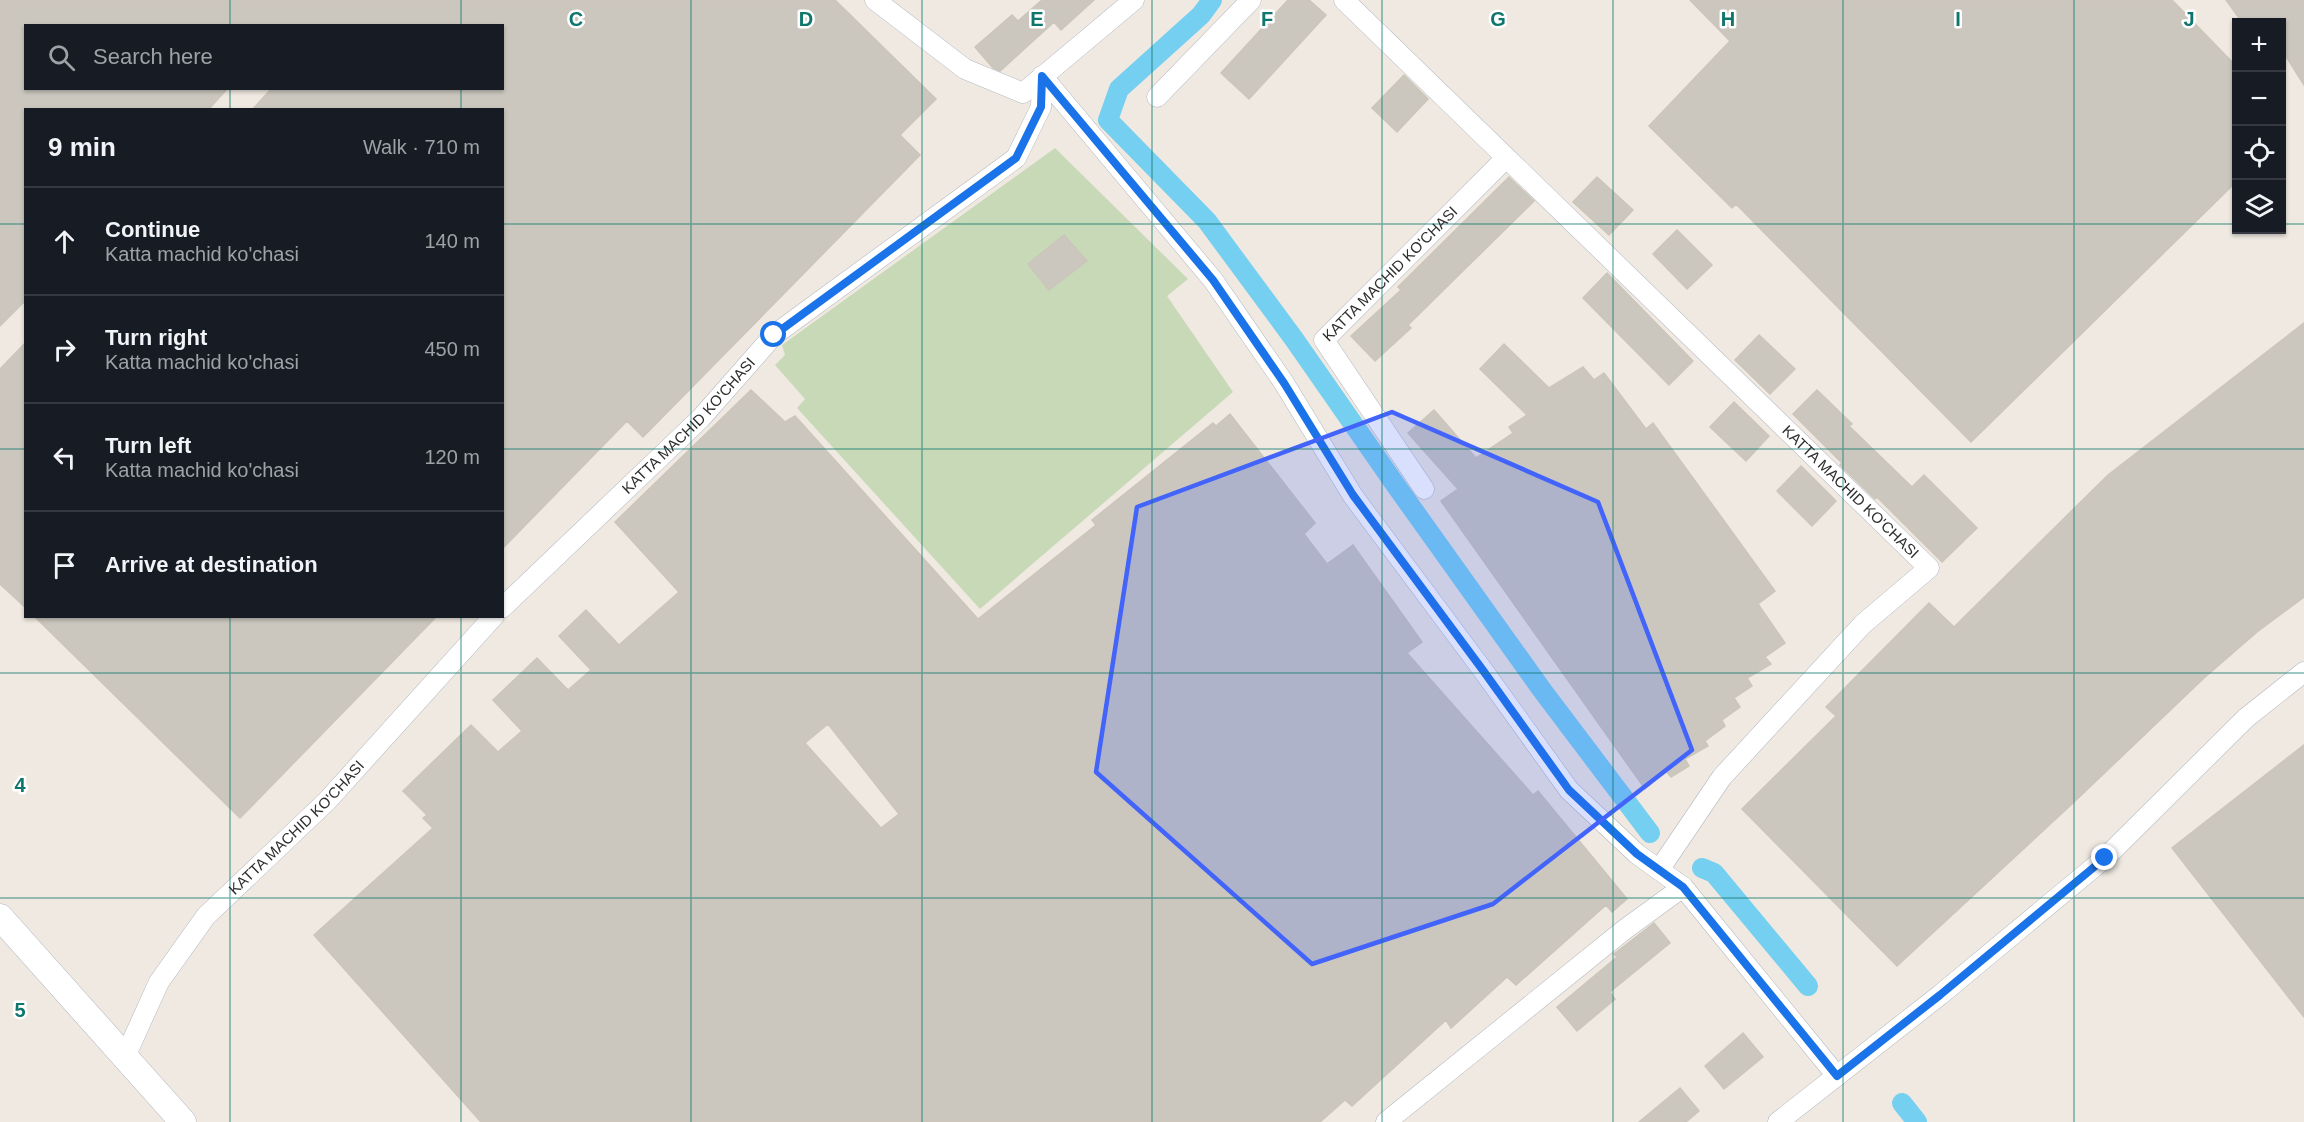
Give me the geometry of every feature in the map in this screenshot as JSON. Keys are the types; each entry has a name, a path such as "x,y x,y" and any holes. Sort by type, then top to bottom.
{"street":[{"path":"875,0 965,69 1023,93 1134,0"},
{"path":"1157,97 1251,0"},
{"name":"KATTA MACHID KO'CHASI","path":"1344,0 1929,568 1863,624 1722,777 1659,870"},
{"path":"1042,76 1213,280 1284,383 1353,495 1569,790 1637,854 1683,887 1837,1076"},
{"name":"KATTA MACHID KO'CHASI","path":"504,606 701,418 774,335 1016,158 1041,107 1042,76"},
{"name":"KATTA MACHID KO'CHASI","path":"1424,489 1324,340 1506,158"},
{"name":"KATTA MACHID KO'CHASI","path":"125,1057 159,982 206,916 327,801 492,618"},
{"path":"1778,1122 1940,995 2105,858 2246,718 2304,672"},
{"path":"1386,1122 1624,930 1683,887"},
{"path":"0,917 183,1122"}],"highlighted area":[{"path":"1392,412 1598,502 1692,750 1493,904 1312,964 1096,772 1137,507"}],"green space":[{"path":"1055,148 1188,279 1167,296 1233,392 980,609 797,408 805,399 775,365 785,355 782,345"}],"building":[{"path":"0,0 835,0 936,99 900,135 920,155 643,437 627,421 504,547 504,108 254,108 270,90 504,90 504,24 24,24 24,90 226,90 210,108 24,108 24,302 0,326"},
{"path":"1042,0 1094,0 1061,30 1054,22 1000,71 993,68 975,47 1012,15 1018,21"},
{"path":"1288,0 1309,0 1326,15 1249,99 1221,73"},
{"path":"1690,0 2172,0 2232,62 2232,186 1971,442 1736,204 1732,208 1649,126 1730,41"},
{"path":"2226,0 2304,0 2304,85 2286,56 2286,18 2239,18"},
{"path":"1404,75 1428,99 1397,132 1372,108"},
{"path":"1509,177 1534,201 1408,325 1411,328 1375,361 1351,336 1401,290 1398,287"},
{"path":"1597,177 1633,210 1609,235 1573,202"},
{"path":"1677,230 1712,265 1687,289 1653,254"},
{"path":"1064,235 1087,261 1049,290 1028,264"},
{"path":"1607,273 1693,361 1669,385 1583,298"},
{"path":"2304,323 2304,597 2257,632 2204,678 1897,966 1742,809 1836,716 1826,707 1929,603 1954,627 2108,475"},
{"path":"1759,335 1795,369 1770,394 1735,360"},
{"path":"24,344 24,606 0,584 0,369"},
{"path":"1504,344 1549,388 1583,367 1594,380 1604,373 1646,429 1653,423 1775,591 1758,604 1785,643 1765,657 1771,664 1747,678 1752,686 1734,698 1740,707 1722,720 1725,726 1705,741 1708,746 1685,759 1689,766 1671,777 1666,771 1645,789 1441,501 1458,489 1408,433 1434,410 1476,458 1513,433 1509,427 1527,415 1480,369"},
{"path":"751,390 785,422 795,416 978,619 1096,525 1092,520 1213,423 1216,426 1230,414 1315,523 1304,534 1327,564 1353,545 1422,642 1407,653 1533,795 1538,791 1627,899 1612,912 1606,905 1516,985 1507,977 1451,1028 1446,1020 1352,1106 1345,1100 1320,1122 481,1122 314,935 433,828 423,818 427,815 403,791 471,725 498,752 522,731 493,700 537,658 568,690 591,670 559,636 586,610 619,645 679,592 615,522","holes":["828,724 899,814 881,828 805,743"]},
{"path":"1817,390 1852,424 1849,426 1912,487 1924,475 1977,528 1942,562 1877,497 1875,499 1840,465 1842,463 1793,414"},
{"path":"1734,402 1769,436 1746,461 1710,427"},
{"path":"1801,466 1836,501 1812,526 1777,491"},
{"path":"36,618 435,618 240,818"},
{"path":"2304,745 2304,1017 2172,848"},
{"path":"1654,923 1670,943 1610,992 1615,999 1577,1031 1557,1007 1617,957 1614,954"},
{"path":"1743,1033 1763,1057 1724,1089 1705,1066"},
{"path":"1680,1088 1699,1111 1686,1122 1639,1122"}],"waterway":[{"path":"1212,0 1201,15 1119,89 1108,120 1207,221 1294,339 1542,690 1650,833"},
{"path":"1702,868 1714,873 1808,986"},
{"path":"1902,1103 1917,1122"}],"route":[{"path":"774,335 1016,158 1041,107 1042,76 1213,280 1284,383 1353,495 1569,790 1637,854 1683,887 1837,1076 1940,995 2105,858"}]}
